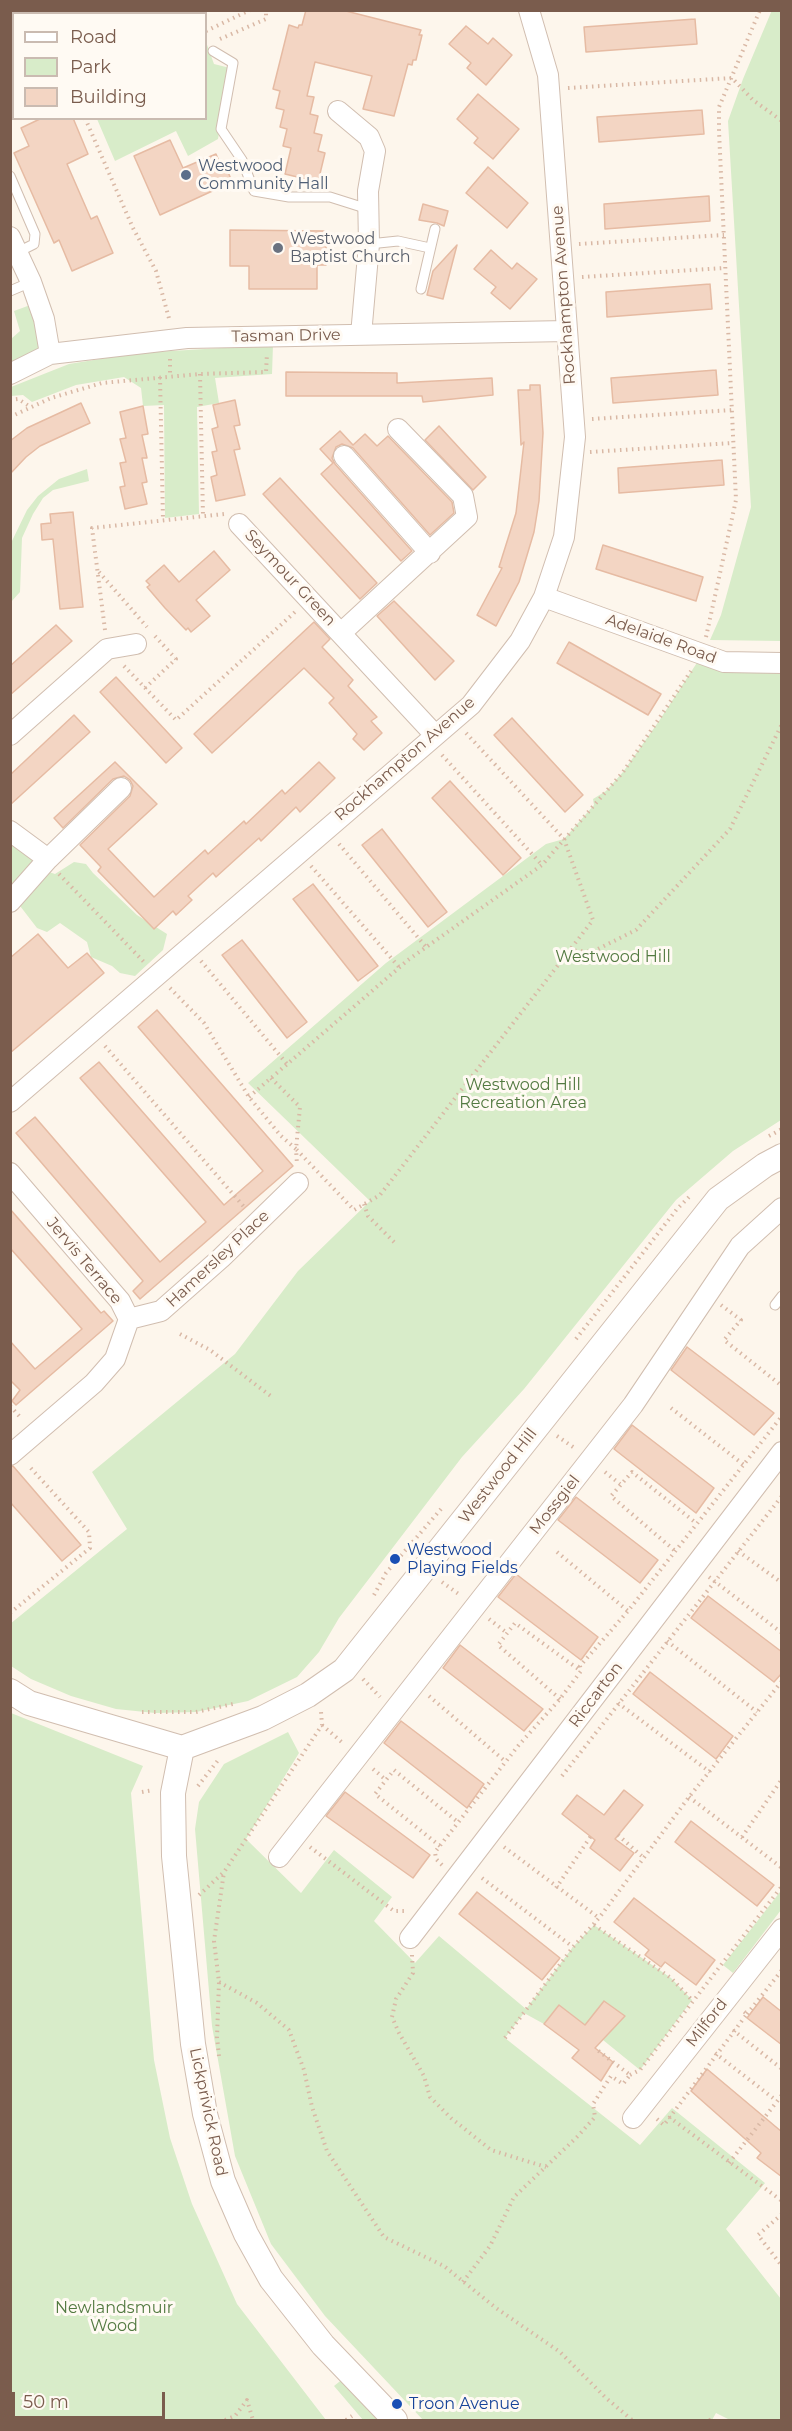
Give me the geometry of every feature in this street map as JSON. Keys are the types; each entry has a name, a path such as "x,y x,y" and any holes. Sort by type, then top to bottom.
{"street":[{"name":"Rockhampton Avenue","path":"10,1102 158,976 298,851 471,705 520,641 544,597 564,537 573,454 573,420 548,75 529,10"},
{"path":"338,111 369,137 375,151 368,191 369,244 361,334"},
{"path":"14,244 44,319 50,354"},
{"name":"Tasman Drive","path":"10,374 50,354 187,338 567,331"},
{"name":"Seymour Green","path":"341,633 430,554 467,517 463,496 398,429"},
{"path":"344,456 430,554"},
{"name":"Seymour Green","path":"232,519 310,599 432,738"},
{"name":"Adelaide Road","path":"544,597 724,662 782,663"},
{"path":"10,735 107,649 136,644"},
{"path":"10,902 48,859 122,788"},
{"path":"10,831 48,859"},
{"name":"Westwood Hill","path":"182,1748 263,1718 308,1695 344,1670 718,1199 765,1165 774,1147"},
{"name":"Jervis Terrace","path":"10,1173 120,1302 129,1319 115,1359 94,1383 13,1453"},
{"name":"Hamersley Place","path":"129,1319 161,1311 298,1183"},
{"name":"Mossgiel","path":"279,1857 633,1405 740,1246 782,1208"},
{"name":"Riccarton","path":"410,1938 782,1452"},
{"path":"10,1690 29,1702 182,1748"},
{"name":"Lickprivick Road","path":"182,1748 173,1793 174,1856 195,2056 205,2114 227,2191 246,2235 271,2279 323,2345 395,2421"},
{"name":"Milford","path":"638,2112 782,1929"}],"lane":[{"path":"213,51 233,63 221,129 242,160 254,191 289,197 330,197 368,208"},
{"path":"10,176 35,234 34,244 14,244"},
{"path":"421,289 435,229"},
{"path":"369,244 398,241 430,248"},
{"path":"10,291 31,282"},
{"path":"775,1305 782,1296"}],"path":[{"path":"207,31 250,10"},
{"path":"213,51 210,43 266,19 266,10"},
{"path":"549,89 732,78 753,100 782,121"},
{"path":"86,120 133,228 156,271 170,325 170,376"},
{"path":"561,245 723,235"},
{"path":"563,278 725,268"},
{"path":"10,417 30,407 102,383 170,376 266,372 268,336"},
{"path":"200,374 203,516"},
{"path":"160,377 163,520"},
{"path":"10,400 18,399 30,407"},
{"path":"573,420 732,410"},
{"path":"573,454 733,443"},
{"path":"232,519 203,516 92,528 107,649 176,720 310,599"},
{"path":"48,859 57,872 204,1023 249,1097 281,1136 354,1210 380,1195 593,920 564,839 454,719"},
{"path":"569,950 592,952 636,930 730,830 782,724"},
{"path":"432,738 542,865"},
{"path":"326,828 426,947"},
{"path":"298,851 399,967"},
{"path":"189,948 287,1064"},
{"path":"92,1032 257,1222"},
{"path":"271,1078 300,1107 296,1149 298,1183"},
{"path":"774,1147 782,1130"},
{"path":"570,1347 677,1209 697,1191"},
{"path":"364,1204 368,1216 395,1243"},
{"path":"741,1320 724,1340 782,1386"},
{"path":"180,1334 210,1350 272,1397"},
{"path":"671,1408 762,1478"},
{"path":"445,1873 435,1852 506,1762 560,1699 581,1671 580,1666 628,1611 782,1416"},
{"path":"541,1422 591,1460"},
{"path":"10,1613 90,1548 89,1532 13,1453"},
{"path":"674,1550 610,1496 632,1472 696,1523"},
{"path":"555,1785 782,1496"},
{"path":"368,1605 386,1573 447,1502"},
{"path":"738,1551 782,1583"},
{"path":"557,1552 649,1626"},
{"path":"425,1568 475,1607"},
{"path":"715,1582 782,1633"},
{"path":"560,1699 498,1645 515,1623 581,1671"},
{"path":"667,1641 757,1712"},
{"path":"362,1677 393,1711"},
{"path":"505,2038 573,1947 594,1925 689,1797 782,1682"},
{"path":"426,1694 506,1762"},
{"path":"136,1711 196,1712 238,1703"},
{"path":"618,1703 710,1772"},
{"path":"180,1913 224,1872 322,1725 321,1708"},
{"path":"322,1725 357,1756"},
{"path":"440,1846 375,1794 390,1775 394,1770 459,1822"},
{"path":"742,1837 782,1779"},
{"path":"689,1797 782,1869"},
{"path":"618,1835 644,1858"},
{"path":"295,1836 394,1911 403,1912 412,1909"},
{"path":"556,1888 591,1836"},
{"path":"512,1839 505,1848 599,1918"},
{"path":"220,2059 217,2037 219,1982 214,1941 224,1872"},
{"path":"482,1878 573,1947"},
{"path":"463,2282 490,2246 514,2197 595,2117 593,2104 611,2076 622,2084 630,2074 640,2070 782,1886"},
{"path":"594,1925 671,1978 692,2000"},
{"path":"410,1938 413,1973 396,2000 392,2017 424,2076 430,2097 451,2118 490,2150 546,2167"},
{"path":"638,2112 664,2125 715,2054 782,1970"},
{"path":"219,1982 257,2003 289,2030 304,2070 312,2107 327,2151 384,2237 444,2266 496,2308 560,2352 632,2421"},
{"path":"727,1999 747,2014"},
{"path":"733,2031 782,2069"},
{"path":"596,2049 630,2074"},
{"path":"715,2054 773,2098"},
{"path":"729,2163 782,2095"},
{"path":"669,2117 782,2201"},
{"path":"782,2214 758,2235 782,2266"},
{"path":"225,2421 235,2416 247,2400 253,2421"},
{"path":"346,2421 352,2416"}],"green space":[{"path":"772,10 782,11 781,641 710,640 721,615 751,507 728,121"},
{"path":"207,45 214,64 230,68 218,139 188,156 176,131 115,161 97,120 207,120"},
{"path":"33,304 43,343 31,359 11,368 11,339 20,331 14,311"},
{"path":"273,345 272,374 215,378 219,403 197,407 199,514 165,518 164,405 143,406 141,388 124,377 76,385 32,402 23,395 11,396 11,387 69,364 137,353"},
{"path":"87,469 89,481 53,490 43,498 33,514 22,538 20,592 11,602 11,543 27,510 38,496 59,479"},
{"name":"Westwood Hill Recreation Area","path":"702,655 781,663 781,1120 733,1151 676,1200 524,1389 462,1457 339,1618 319,1652 297,1677 248,1701 196,1712 155,1713 116,1709 71,1696 31,1679 11,1666 10,1624 127,1529 92,1472 235,1354 298,1271 370,1201 248,1083 386,963 546,844 564,839 594,805 593,799 606,791 623,772"},
{"path":"10,835 34,853 32,870 10,889"},
{"path":"74,862 86,864 137,915 167,934 163,950 135,976 120,973 112,966 91,957 87,942 60,923 47,932 37,928 17,902 46,871 55,874"},
{"name":"Newlandsmuir Wood","path":"11,1713 143,1766 131,1793 154,2060 170,2138 192,2204 237,2304 326,2420 11,2420"},
{"path":"288,1732 299,1753 246,1839 301,1893 334,1850 392,1897 374,1921 415,1963 439,1936 526,2009 573,1947 594,1925 671,1978 692,2000 640,2070 603,2040 625,2016 585,2025 559,2005 544,2024 524,2013 505,2038 640,2145 672,2108 765,2183 726,2229 781,2299 781,2420 730,2420 716,2413 712,2420 423,2420 325,2316 271,2244 235,2156 212,2026 195,1829 199,1802 224,1764"},
{"path":"780,1892 781,1910 733,1973 723,1965"},
{"path":"344,2378 380,2420 363,2420 334,2386"}],"building":[{"path":"306,10 342,10 421,30 419,35 422,35 416,60 413,60 412,65 408,64 394,116 363,109 372,76 315,62 307,96 314,97 310,114 318,116 314,133 322,135 318,151 325,153 318,182 285,174 291,148 283,146 287,129 280,127 284,110 276,108 280,91 273,89 289,25 298,28 302,25"},
{"path":"695,19 697,44 586,52 584,27"},
{"path":"466,26 488,44 493,38 512,55 486,85 467,68 471,63 449,44"},
{"path":"478,94 519,129 493,159 474,143 478,138 457,119"},
{"path":"702,110 704,134 599,142 597,117"},
{"path":"38,120 74,120 88,154 67,164 91,219 97,216 113,253 72,271 59,240 54,243 14,153 29,146 21,128"},
{"name":"Westwood Community Hall","path":"170,140 183,168 216,154 221,166 225,164 232,182 160,215 134,156"},
{"path":"488,167 528,203 507,228 466,193"},
{"path":"709,196 710,221 605,229 604,204"},
{"path":"423,204 448,211 444,226 419,220"},
{"name":"Westwood Baptist Church","path":"230,230 326,231 326,265 317,265 317,289 249,289 249,266 230,266"},
{"path":"457,245 443,299 427,295 433,271"},
{"path":"491,250 512,269 517,263 537,279 510,309 491,293 496,287 474,269"},
{"path":"710,284 712,309 607,317 606,292"},
{"path":"716,370 718,395 613,403 611,378"},
{"path":"286,372 397,373 397,383 492,378 493,395 423,402 422,396 286,396"},
{"path":"530,385 540,385 543,433 539,501 534,532 519,582 496,626 477,615 502,568 499,567 516,513 524,442 521,445 518,390 530,390"},
{"path":"235,400 240,425 234,426 240,449 234,450 245,495 216,501 211,477 217,475 212,452 217,451 212,429 218,427 213,405"},
{"path":"81,403 90,423 40,446 10,474 10,441 27,428"},
{"path":"143,406 148,434 142,435 147,458 142,458 147,482 142,483 147,504 125,509 120,487 125,486 120,463 126,462 120,439 126,438 120,412"},
{"path":"439,426 486,477 473,490 425,440"},
{"path":"340,431 353,445 365,434 377,446 388,436 452,502 454,513 430,535 353,448 342,444 336,447 332,458 335,464 412,551 401,561 321,474 333,463 320,449"},
{"path":"722,460 724,485 619,493 618,468"},
{"path":"280,478 377,583 360,599 263,494"},
{"path":"73,512 83,607 60,609 53,539 42,540 41,524 51,523 50,514"},
{"path":"603,545 703,577 696,601 596,569"},
{"path":"214,551 230,570 196,600 210,616 191,632 188,628 186,630 165,608 147,587 150,585 146,581 164,565 179,582"},
{"path":"394,601 454,661 435,680 377,616"},
{"path":"314,622 330,639 322,647 353,680 348,686 377,717 371,721 382,733 364,750 353,739 357,734 329,703 334,698 304,668 212,753 194,734"},
{"path":"56,625 72,641 10,695 10,666"},
{"path":"569,642 661,694 648,715 557,663"},
{"path":"116,677 182,748 166,763 100,692"},
{"path":"74,715 90,732 10,805 10,775"},
{"path":"512,718 583,795 565,812 494,735"},
{"path":"115,762 157,804 108,849 154,897 205,850 208,854 244,821 246,824 282,790 285,794 319,762 335,778 300,812 296,807 261,841 259,838 216,877 213,873 188,896 192,900 176,915 173,911 154,929 98,871 101,867 80,845 130,796 133,786 130,780 124,776 113,779 63,828 54,818"},
{"path":"450,781 521,858 503,875 432,798"},
{"path":"382,829 447,912 428,927 362,845"},
{"path":"313,884 378,966 358,981 293,899"},
{"path":"38,934 68,968 87,953 104,973 10,1053 10,958"},
{"path":"242,940 307,1022 287,1038 222,955"},
{"path":"157,1010 293,1166 140,1299 133,1291 143,1281 16,1133 35,1117 160,1262 206,1222 80,1078 99,1062 224,1205 263,1171 138,1027"},
{"path":"10,1209 101,1313 104,1311 113,1321 16,1405 12,1401 20,1390 10,1380 10,1341 35,1369 82,1329 10,1248"},
{"path":"687,1347 774,1413 754,1435 671,1370"},
{"path":"632,1425 714,1488 696,1513 614,1449"},
{"path":"13,1466 81,1545 62,1561 10,1502 10,1467"},
{"path":"576,1497 658,1560 640,1583 558,1520"},
{"path":"516,1574 598,1637 581,1660 498,1597"},
{"path":"708,1596 782,1652 782,1673 774,1682 691,1618"},
{"path":"460,1645 543,1709 524,1731 443,1668"},
{"path":"650,1672 733,1736 716,1759 633,1694"},
{"path":"401,1721 484,1784 467,1808 384,1743"},
{"path":"624,1790 643,1805 615,1839 634,1853 620,1871 590,1848 595,1840 562,1814 577,1795 604,1815"},
{"path":"345,1792 430,1855 413,1878 326,1816"},
{"path":"691,1821 774,1885 757,1906 675,1842"},
{"path":"477,1892 560,1958 542,1980 459,1914"},
{"path":"634,1898 715,1960 696,1985 665,1962 661,1967 645,1955 649,1950 614,1922"},
{"path":"763,1997 782,2012 782,2045 747,2018"},
{"path":"604,2001 625,2016 595,2048 613,2062 601,2081 572,2058 579,2050 544,2024 559,2005 585,2025"},
{"path":"707,2069 782,2132 782,2177 757,2158 761,2153 691,2091"}],"place":[{"name":"Westwood Community Hall","path":"186,175"},
{"name":"Westwood Baptist Church","path":"278,248"},
{"name":"Westwood Playing Fields","path":"395,1559"},
{"name":"Troon Avenue","path":"397,2404"}]}
